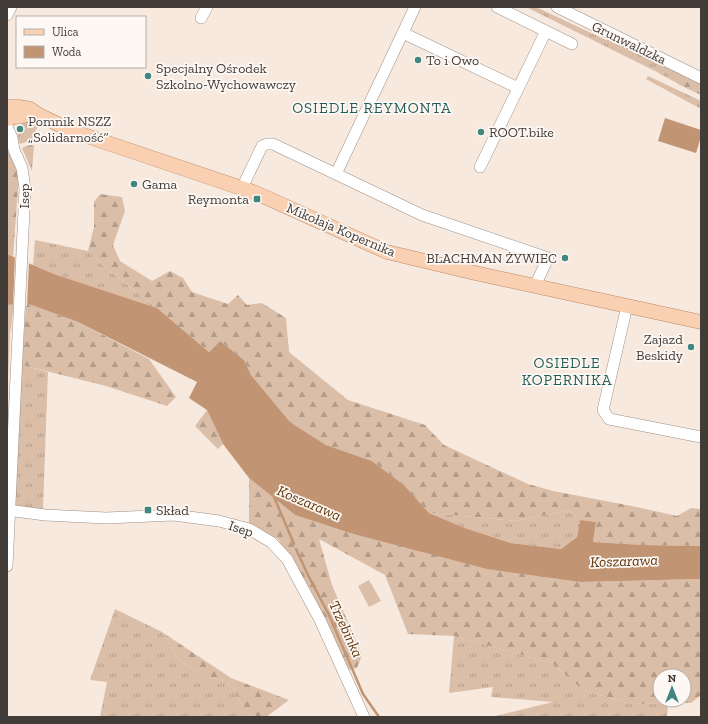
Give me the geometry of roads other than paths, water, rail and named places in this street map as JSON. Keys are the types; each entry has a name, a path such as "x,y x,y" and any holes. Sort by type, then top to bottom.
{"main road":[{"name":"Mikołaja Kopernika","path":"7,107 30,109 72,131 256,193 387,252 701,322"},
{"name":"Mikołaja Kopernika","path":"7,119 24,115 39,115"}],"street":[{"path":"7,15 11,7"},
{"path":"201,18 207,7"},
{"path":"336,174 415,7"},
{"path":"497,7 572,44"},
{"name":"Grunwaldzka","path":"557,7 701,78"},
{"path":"480,167 546,31"},
{"path":"403,33 518,88"},
{"name":"Isep","path":"7,127 12,138 11,147 22,168 25,183 17,349 12,384"},
{"path":"242,188 262,146 266,144 273,144 422,215 548,258 535,286"},
{"path":"627,306 603,410 609,419 701,437"},
{"path":"7,566 12,384"},
{"name":"Isep","path":"8,510 45,515 106,518 174,515 219,522 249,529 271,542 287,559 320,620 364,717"}],"water":[{"path":"665,118 701,130 701,137 696,153 658,141"},
{"name":"Koszarawa","path":"7,254 54,274 157,308 209,352 220,341 244,360 251,375 290,422 326,445 372,461 404,485 429,513 465,528 511,543 561,549 577,537 580,520 596,522 593,542 701,546 701,579 581,582 487,569 350,533 295,515 249,478 223,444 207,410 189,398 197,382 78,322 26,303 7,305"}],"waterway":[{"name":"Trzebinka","path":"274,497 294,544"},
{"name":"Trzebinka","path":"296,549 329,615 363,694 379,717"}],"place":[{"name":"To i Owo","path":"418,60"},
{"name":"Specjalny Ośrodek Szkolno-Wychowawczy","path":"148,76"},
{"name":"Pomnik NSZZ „Solidarność”","path":"20,129"},
{"name":"ROOT.bike","path":"481,132"},
{"name":"Gama","path":"134,184"},
{"name":"Reymonta","path":"257,199"},
{"name":"BLACHMAN ŻYWIEC","path":"565,258"},
{"name":"Zajazd Beskidy","path":"691,347"},
{"name":"Skład","path":"148,510"}],"district":[{"name":"OSIEDLE REYMONTA","path":"372,108"},
{"name":"OSIEDLE KOPERNIKA","path":"567,372"}]}
